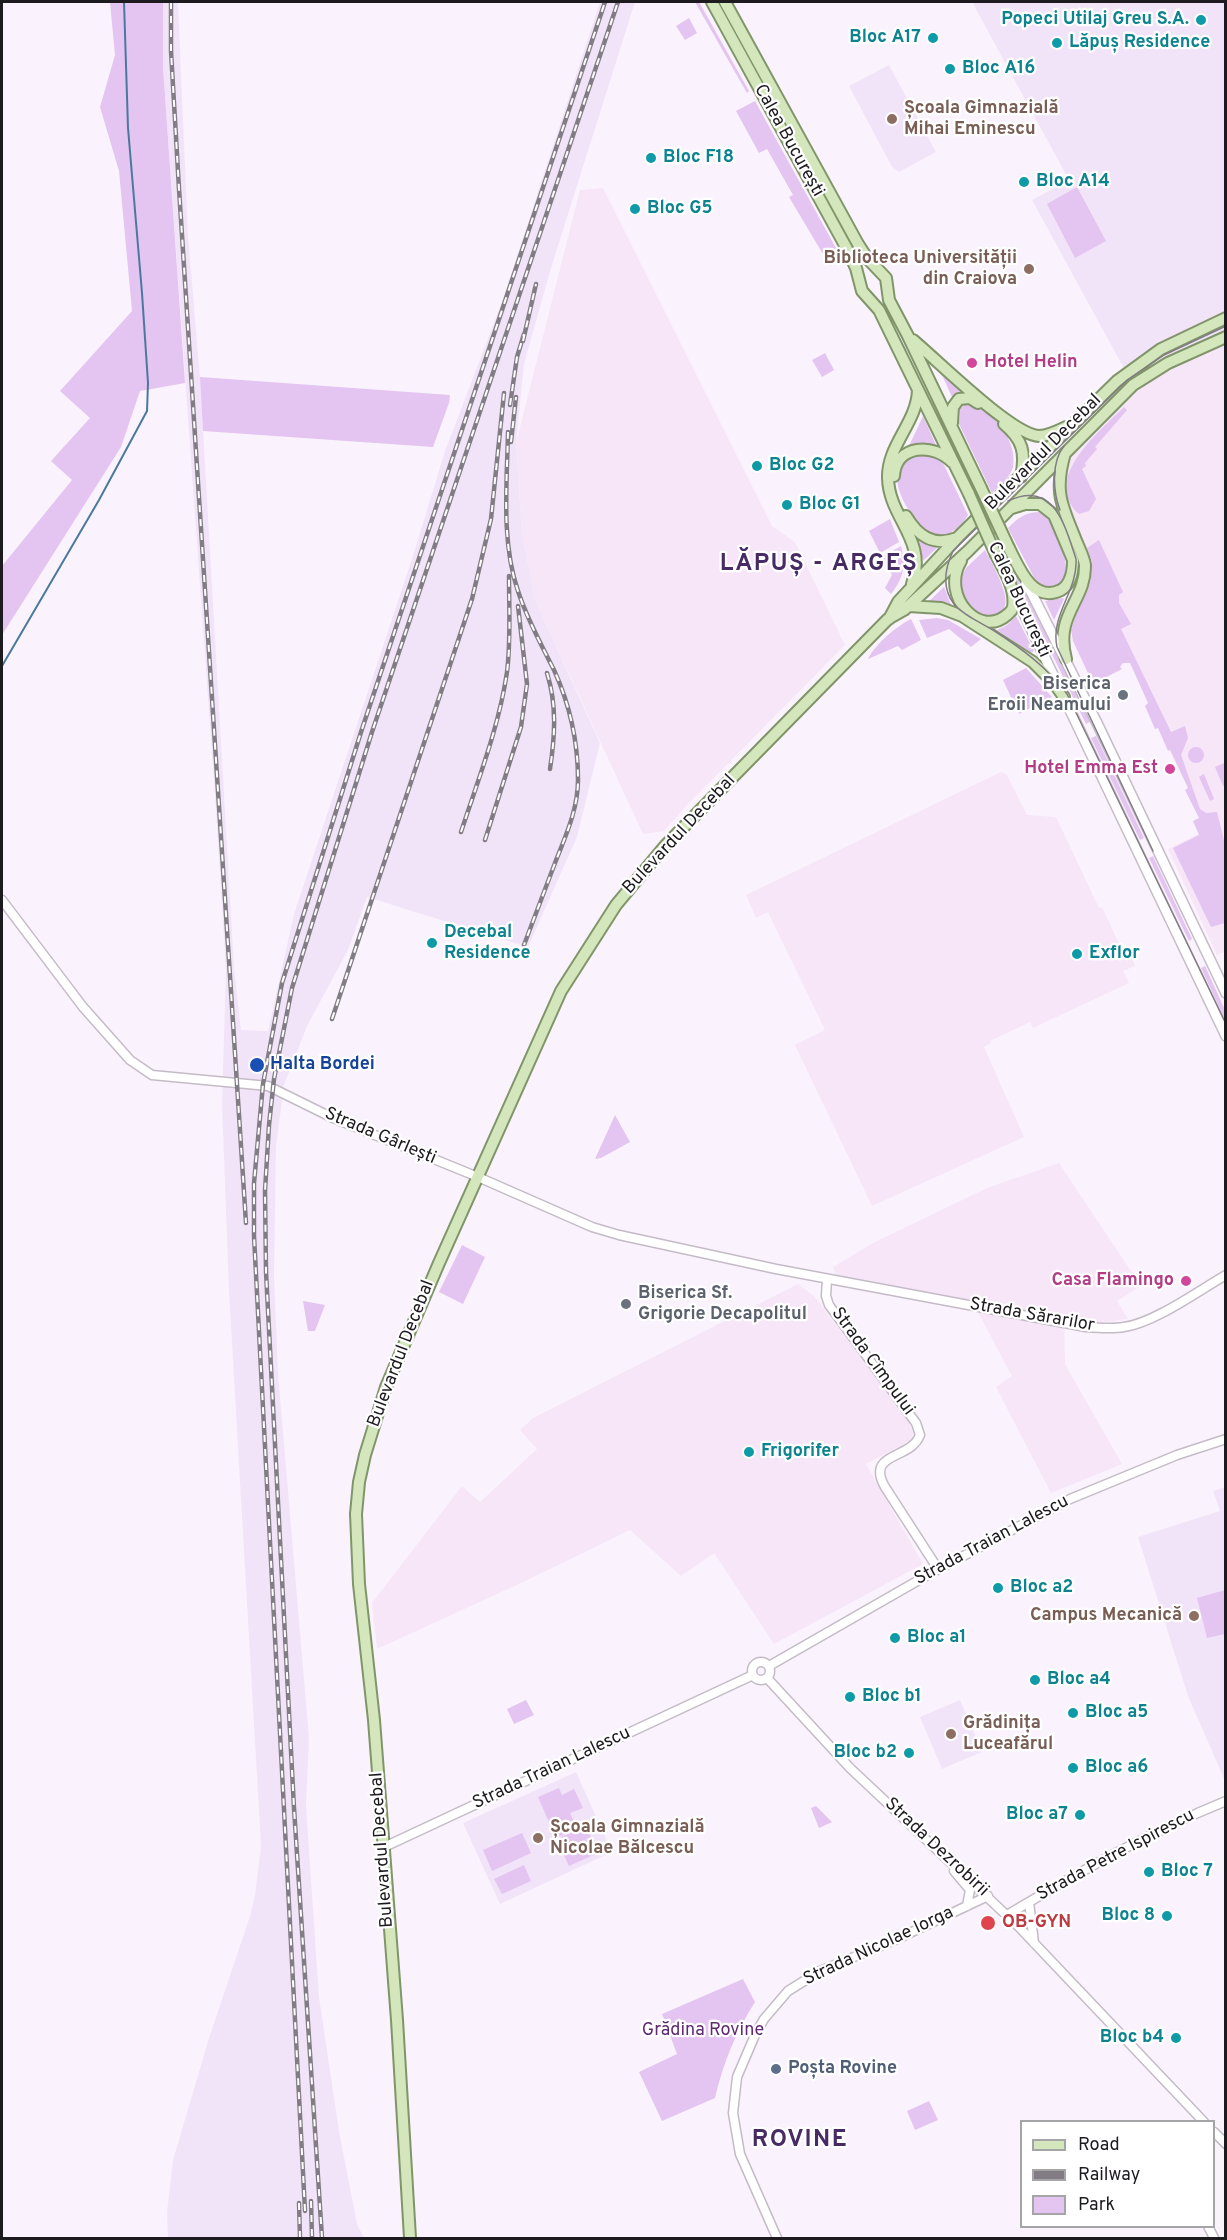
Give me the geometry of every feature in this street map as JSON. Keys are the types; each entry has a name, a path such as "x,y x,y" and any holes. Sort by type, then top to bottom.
{"main road":[{"name":"Calea București","path":"712,2 847,249 860,282"},
{"name":"Calea București","path":"725,2 858,244 878,271"},
{"path":"878,271 886,278 887,288 878,297 869,297 862,291 860,282 866,273 878,271"},
{"name":"Calea București","path":"887,288 889,300 1009,548 1066,659 1226,993"},
{"name":"Calea București","path":"869,297 879,310 956,466 996,555 1226,1036"},
{"name":"Bulevardul Decebal","path":"888,619 898,602 958,537 1117,381 1147,358 1226,318"},
{"path":"908,336 970,390 1011,423 1026,432 1044,436 1072,425"},
{"name":"Bulevardul Decebal","path":"410,2238 397,2020 382,1848 374,1720 359,1584 356,1514 359,1482 365,1455 386,1387 561,991 616,905 665,846 888,619 908,606 968,551 1133,385 1168,363 1226,337"},
{"path":"909,590 917,567 915,549 897,512 888,479 889,464 918,402 918,390"},
{"path":"952,427 953,406 959,399 970,398 978,402 1014,433 1024,455 1020,477"},
{"path":"956,466 940,452 918,449 907,452 899,459 894,470 894,483 898,498 914,529 927,539 945,542 958,537"},
{"path":"1065,452 1061,466 1059,497 1085,562 1083,580 1064,628 1062,641 1066,659"},
{"path":"1009,510 1025,504 1046,506 1059,523 1073,561 1071,577 1065,587 1059,590 1040,593 1025,579"},
{"path":"968,551 956,570 955,591 958,600 976,618 995,623 1004,618 1013,607 1011,586"},
{"path":"908,606 941,608 962,616 1033,662 1054,683 1064,698"}],"street":[{"name":"Strada Gârlești","path":"2,900 83,1007 130,1060 141,1069 162,1077 268,1086 333,1118 478,1177 561,1214 619,1235 827,1279"},
{"name":"Strada Sărarilor","path":"827,1279 1104,1329 1126,1327 1146,1321 1226,1275"},
{"name":"Strada Cîmpului","path":"827,1279 826,1296 829,1305 916,1423 920,1435 915,1444 884,1463 879,1468 879,1473 885,1487 938,1569"},
{"name":"Strada Traian Lalescu","path":"769,1666 938,1569 1070,1499 1177,1455 1226,1439"},
{"path":"764,1662 769,1666 770,1675 767,1678 760,1680 753,1675 753,1667 756,1663 764,1662"},
{"name":"Strada Traian Lalescu","path":"382,1848 753,1675"},
{"name":"Strada Dezrobirii","path":"767,1678 850,1768 988,1896 1035,1943 1203,2120"},
{"name":"Strada Petre Ispirescu","path":"1007,1915 1088,1867 1183,1819 1226,1801"},
{"path":"946,1858 952,1870 970,1890 967,1906"},
{"name":"Strada Nicolae Iorga","path":"777,2238 740,2154 733,2113 737,2077 764,2019 788,1991 809,1977 988,1896"},
{"path":"1029,1902 1035,1943"},
{"path":"1215,2133 1226,2144"}],"shaded area":[{"path":"163,2 178,2 188,236 200,377 234,968 241,1030 268,1031 294,914 412,559 445,451 502,302 600,2 635,2 551,268 524,364 516,443 522,533 535,600 600,743 577,837 528,947 367,897 348,950 307,1026 284,1085 276,1147 274,1274 278,1373 309,1738 306,1805 319,1997 339,2131 357,2224 364,2238 168,2238 167,2212 173,2160 209,2038 250,1916 261,1846 229,1291 222,1104 226,970 163,67"},
{"path":"972,2 1225,2 1225,343 1133,385 1032,200 1069,180"},
{"name":"Școala Gimnazială Mihai Eminescu","path":"889,65 936,152 899,172 892,167 849,86"},
{"path":"603,188 772,526 795,542 845,645 664,831 643,834 535,600 522,533 516,443 580,190"},
{"path":"1225,343 1226,951 1217,955 1168,849 1209,829 1097,577 1065,515 1059,497 1065,452 1133,385"},
{"path":"1001,772 1007,775 1027,815 1056,817 1099,908 1102,907 1122,950 1128,948 1135,966 1123,971 1129,983 1033,1028 1030,1022 990,1041 991,1043 984,1047 1024,1137 872,1206 795,1045 825,1030 768,912 756,918 746,895"},
{"path":"1059,1163 1141,1286 1117,1301 1128,1319 1096,1323 1064,1317 1065,1364 1122,1464 1051,1493 996,1387 1012,1376 972,1301 836,1276 833,1267 873,1243 987,1188"},
{"path":"798,1284 814,1296 909,1422 915,1438 866,1464 923,1564 774,1644 714,1553 681,1576 630,1530 377,1649 372,1603 462,1486 480,1502 537,1449 520,1430 533,1418"},
{"name":"Campus Mecanică","path":"1225,1487 1225,1781 1188,1696 1138,1537 1220,1511 1213,1491"},
{"name":"Grădinița Luceafărul","path":"960,1700 982,1752 942,1769 920,1717"},
{"name":"Școala Gimnazială Nicolae Bălcescu","path":"576,1772 612,1852 500,1904 463,1823"}],"green space":[{"path":"110,2 163,2 163,67 185,383 140,391 121,447 2,635 2,566 72,480 51,461 90,418 60,391 132,311 119,171 100,107 115,55"},
{"path":"695,2 699,2 749,91 747,93"},
{"path":"689,18 697,33 685,40 676,26"},
{"path":"755,101 842,259 830,266 789,197 793,195 767,149 759,153 736,111"},
{"path":"1077,187 1106,241 1075,258 1047,204"},
{"path":"825,353 834,370 822,377 812,360"},
{"path":"937,364 964,391 952,397"},
{"path":"200,377 450,395 433,447 203,431"},
{"path":"966,403 975,406 993,419 1007,436 1011,446 1012,471 992,493 959,424 960,409"},
{"path":"1124,407 1127,410 1095,447 1097,449 1082,469 1096,499 1089,511 1079,514 1069,500 1066,486 1070,471 1089,442"},
{"path":"923,416 936,445 916,444 908,448"},
{"path":"921,454 934,456 942,461 968,515 960,527 941,538 928,535 922,528 902,499 899,487 897,477 900,467 907,459"},
{"path":"1038,512 1047,515 1053,522 1064,554 1063,580 1058,585 1050,587 1038,585 1008,528 1022,517"},
{"path":"890,519 899,542 880,553 869,531"},
{"path":"1099,540 1123,592 1119,595 1119,603 1131,624 1121,629 1171,732 1185,726 1188,738 1181,755 1200,809 1206,813 1217,812 1225,845 1225,923 1211,927 1173,848 1199,835 1193,821 1199,818 1185,790 1188,788 1170,750 1168,751 1158,728 1155,729 1145,706 1148,703 1130,663 1123,663 1120,667 1122,669 1093,684 1073,641 1071,630 1092,562 1087,548"},
{"path":"919,541 937,548 923,561"},
{"path":"901,546 903,571 891,594 885,588 892,575 882,557"},
{"path":"985,550 1000,580 1005,597 1003,610 990,619 972,610 958,583 966,568"},
{"path":"1015,573 1090,722 1086,724 1013,574"},
{"path":"944,587 951,605 927,603"},
{"path":"1064,599 1054,620 1045,601"},
{"path":"1016,616 1034,651 1031,653 997,630 1007,625"},
{"path":"937,618 948,620 981,639 971,647 949,629 927,638 919,620"},
{"path":"911,619 921,640 902,650 898,646 868,659 887,636"},
{"path":"1026,668 1052,697 1019,714 1003,680"},
{"path":"1096,736 1144,838 1140,840 1091,738"},
{"path":"1196,747 1202,749 1204,755 1202,761 1196,763 1190,761 1188,755 1190,749"},
{"path":"1224,763 1226,785 1223,786 1215,767"},
{"path":"1204,774 1214,799 1210,801 1199,777"},
{"path":"1153,856 1192,939 1189,941 1149,858"},
{"path":"1205,966 1225,1010 1225,1020 1201,968"},
{"path":"615,1115 630,1142 595,1159"},
{"path":"462,1245 485,1257 463,1304 439,1292"},
{"path":"303,1301 325,1305 315,1331 308,1331"},
{"path":"1225,1590 1225,1634 1207,1638 1197,1598"},
{"path":"526,1700 534,1715 514,1724 507,1709"},
{"path":"559,1788 562,1795 574,1789 583,1808 570,1813 577,1829 556,1838 538,1797"},
{"path":"816,1806 832,1822 819,1828 811,1808"},
{"path":"586,1826 591,1837 566,1849 561,1837"},
{"path":"522,1833 531,1853 492,1871 483,1850"},
{"path":"591,1838 598,1853 569,1866 562,1851"},
{"path":"524,1865 531,1881 502,1894 494,1879"},
{"name":"Grădina Rovine","path":"743,1979 755,2002 731,2048 715,2098 662,2121 639,2072 677,2054 662,2014"},
{"path":"929,2101 938,2120 915,2130 907,2111"}],"waterway":[{"path":"2,666 99,500 147,411 148,383 142,293 128,128 124,2"}],"tram line":[{"path":"1226,326 1164,355 1127,380 953,551 946,577 947,591 958,608 1023,651 1051,675 1067,694 1226,1024"},
{"path":"1060,510 1054,477 1057,460 1064,446"},
{"path":"1008,501 1024,496 1036,496 1047,501 1062,520 1076,559 1073,582 1057,624 1057,647 1153,851"}],"railway":[{"path":"171,2 171,51 179,189 246,1223"},
{"path":"305,2211 254,1236 254,1183 263,1084 282,983 362,729 605,2"},
{"path":"322,2238 294,1808 266,1272 265,1191 274,1079 292,988 372,732 618,2"},
{"path":"523,341 536,284"},
{"path":"510,405 517,357 524,334"},
{"path":"332,1019 472,599 491,519 504,393"},
{"path":"511,442 516,397"},
{"path":"508,432 506,512 509,553 518,591 526,612 554,670 564,697 575,738 578,766 576,802 570,823 524,945"},
{"path":"461,832 499,713 507,672 510,624 509,576"},
{"path":"485,840 521,727 527,684 518,606"},
{"path":"547,673 554,721 550,769"},
{"path":"311,2201 312,2238"},
{"path":"299,2203 300,2238"}],"place":[{"name":"Popeci Utilaj Greu S.A.","path":"1201,20"},
{"name":"Bloc A17","path":"933,38"},
{"name":"Lăpuș Residence","path":"1057,43"},
{"name":"Bloc A16","path":"950,69"},
{"name":"Școala Gimnazială Mihai Eminescu","path":"892,119"},
{"name":"Bloc F18","path":"651,158"},
{"name":"Bloc A14","path":"1024,182"},
{"name":"Bloc G5","path":"635,209"},
{"name":"Biblioteca Universității din Craiova","path":"1029,269"},
{"name":"Hotel Helin","path":"972,363"},
{"name":"Bloc G2","path":"757,466"},
{"name":"Bloc G1","path":"787,505"},
{"name":"Biserica Eroii Neamului","path":"1123,695"},
{"name":"Hotel Emma Est","path":"1170,769"},
{"name":"Decebal Residence","path":"432,943"},
{"name":"Exflor","path":"1077,954"},
{"name":"Halta Bordei","path":"257,1065"},
{"name":"Casa Flamingo","path":"1186,1281"},
{"name":"Biserica Sf. Grigorie Decapolitul","path":"626,1304"},
{"name":"Frigorifer","path":"749,1452"},
{"name":"Bloc a2","path":"998,1588"},
{"name":"Campus Mecanică","path":"1194,1616"},
{"name":"Bloc a1","path":"895,1638"},
{"name":"Bloc a4","path":"1035,1680"},
{"name":"Bloc b1","path":"850,1697"},
{"name":"Bloc a5","path":"1073,1713"},
{"name":"Grădinița Luceafărul","path":"951,1734"},
{"name":"Bloc b2","path":"909,1753"},
{"name":"Bloc a6","path":"1073,1768"},
{"name":"Bloc a7","path":"1080,1815"},
{"name":"Școala Gimnazială Nicolae Bălcescu","path":"538,1838"},
{"name":"Bloc 7","path":"1149,1872"},
{"name":"Bloc 8","path":"1167,1916"},
{"name":"OB-GYN","path":"988,1923"},
{"name":"Bloc b4","path":"1176,2038"},
{"name":"Poșta Rovine","path":"776,2069"}],"district":[{"name":"LĂPUȘ - ARGEȘ","path":"819,565"},
{"name":"ROVINE","path":"800,2141"}]}
